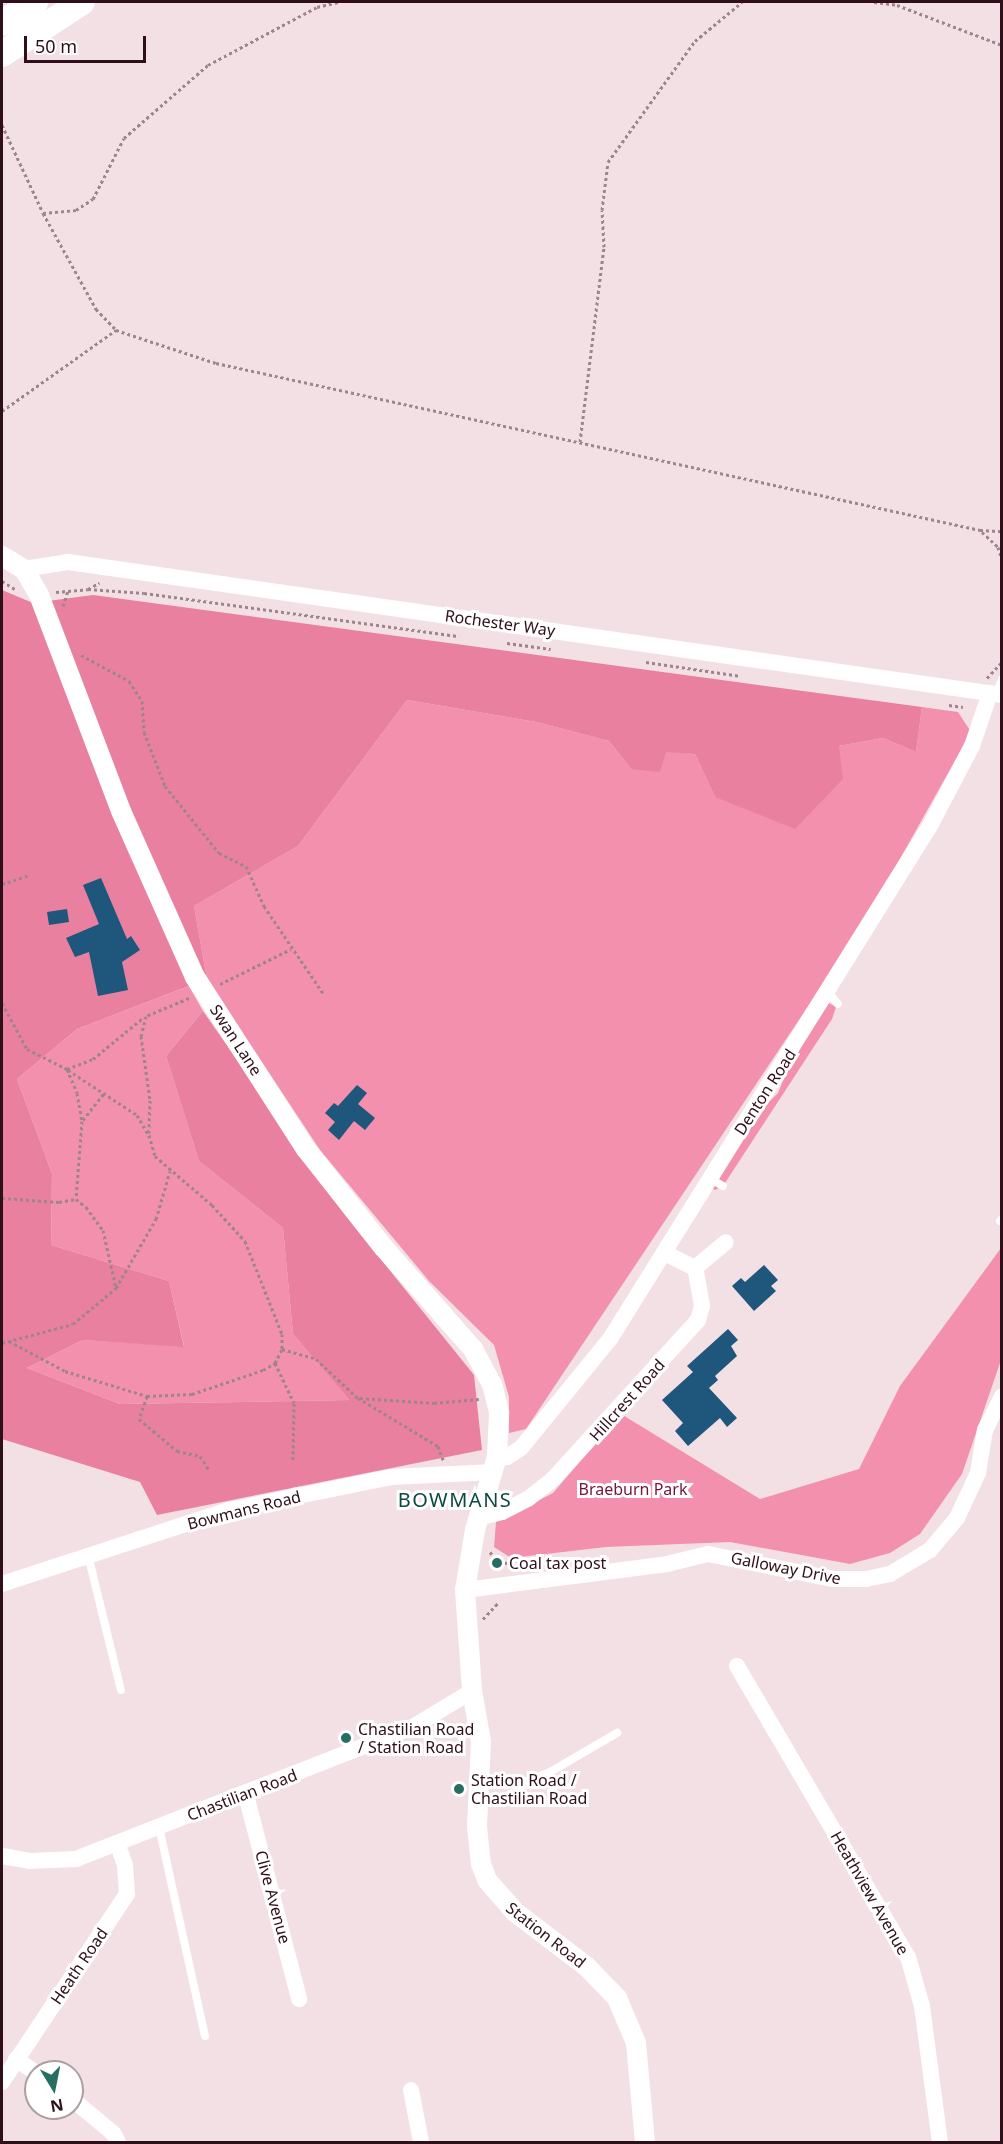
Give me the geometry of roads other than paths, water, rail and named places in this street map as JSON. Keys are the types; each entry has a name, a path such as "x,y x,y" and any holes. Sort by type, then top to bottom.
{"main road":[{"path":"2,23 35,2"},
{"path":"2,54 82,2"}],"street":[{"path":"2,556 24,569"},
{"name":"Rochester Way","path":"24,569 68,562 997,690"},
{"name":"Swan Lane","path":"24,569 39,595 121,811 205,992 306,1149 384,1248 473,1349 496,1398 496,1464"},
{"name":"Denton Road","path":"496,1464 518,1451 568,1394 610,1339 665,1254 716,1182 833,998 931,825 972,746 985,710 997,690"},
{"path":"665,1254 695,1268 726,1242"},
{"name":"Hillcrest Road","path":"478,1518 502,1512 529,1498 553,1479 698,1320 702,1306 695,1268"},
{"name":"Galloway Drive","path":"465,1590 667,1564 708,1554 833,1579 866,1579 890,1574 930,1550 957,1518 978,1473 985,1430 1002,1396"},
{"name":"Station Road","path":"496,1464 478,1518 465,1590 472,1691 481,1741 477,1846 487,1880 515,1912 602,1980 628,2019 639,2066 645,2142"},
{"name":"Bowmans Road","path":"2,1584 229,1510 391,1477 496,1464"},
{"name":"Heathview Avenue","path":"737,1666 909,1956 922,2006 940,2142"},
{"name":"Chastilian Road","path":"2,1856 29,1861 76,1859 411,1728 472,1691"},
{"name":"Clive Avenue","path":"246,1794 299,1999"},
{"name":"Heath Road","path":"2,2082 127,1894 125,1865 117,1844"},
{"path":"16,2059 24,2065"},
{"path":"411,2090 421,2142"},
{"path":"84,2109 112,2133 118,2142"}],"lane":[{"path":"88,1555 121,1690"},
{"path":"481,1784 524,1782 550,1772 617,1732"},
{"path":"159,1827 205,2036"}],"place":[{"name":"Coal tax post","path":"497,1563"},
{"name":"Chastilian Road / Station Road","path":"346,1738"},
{"name":"Station Road / Chastilian Road","path":"459,1789"}],"district":[{"name":"BOWMANS","path":"455,1499"}],"park label":[{"name":"Braeburn Park","path":"633,1489"}]}
